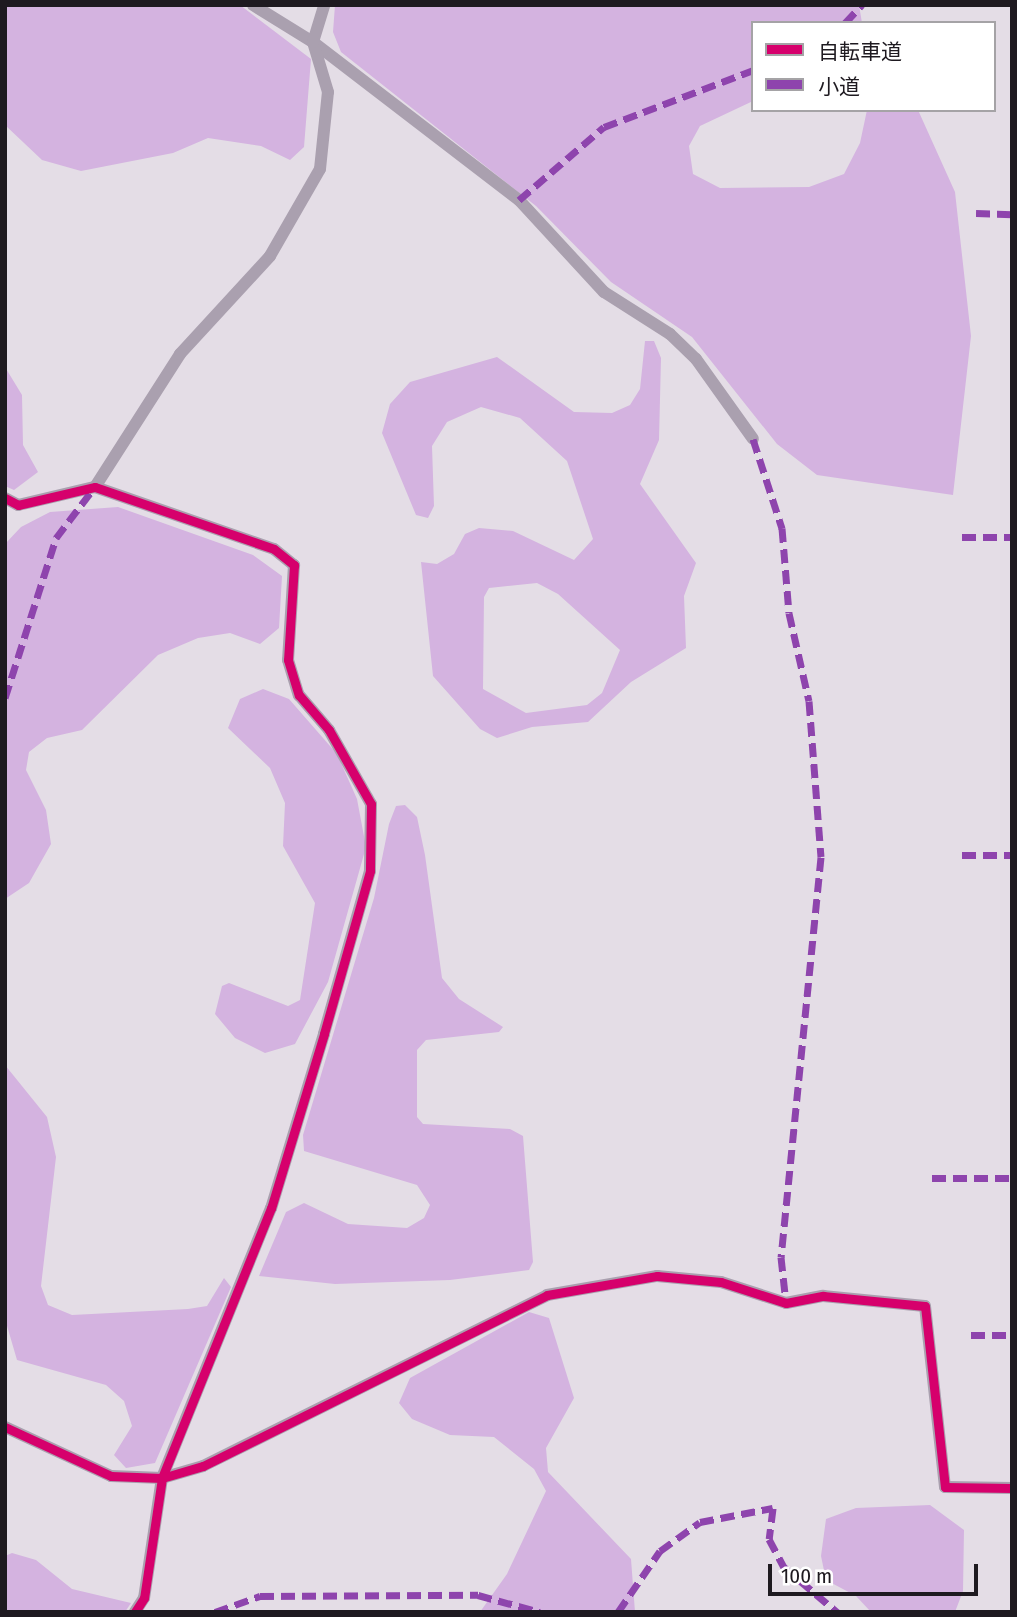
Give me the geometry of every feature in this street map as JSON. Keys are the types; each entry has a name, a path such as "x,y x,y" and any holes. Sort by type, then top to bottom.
{"street":[{"path":"253,5 313,42 519,200 604,292 670,334 733,405 753,439"},
{"path":"95,487 180,354 270,256 320,169 328,92 313,42 324,5"},
{"path":"5,498 18,505 95,487 274,549 294,565 289,660 299,695 329,730 371,804 370,871 275,1194 162,1478 144,1598 135,1612"},
{"path":"5,1427 111,1476 162,1478 203,1466 547,1295 657,1276 721,1282 786,1303 823,1296 925,1306 945,1488 1012,1488"}],"shaded area":[{"path":"5,5 240,5 311,59 304,147 290,160 261,146 208,138 173,153 81,171 42,160 5,125"},
{"path":"335,5 859,5 862,21 751,21 751,102 700,126 689,146 693,174 720,188 809,187 844,174 860,143 867,112 919,112 955,192 971,336 953,495 817,475 777,444 692,337 611,282 536,206 341,52 333,32"},
{"path":"645,341 654,341 661,358 659,440 640,484 696,563 684,596 686,648 631,682 588,722 532,727 497,738 480,729 433,676 421,562 437,564 454,554 465,534 479,528 513,531 574,560 593,539 567,461 520,418 481,407 447,422 432,446 434,506 428,518 416,515 382,433 390,404 410,382 497,357 574,412 612,413 630,405 640,389","holes":["537,583 558,594 620,650 602,693 587,705 526,713 483,689 484,597 489,588"]},
{"path":"5,367 22,395 23,445 38,472 14,490 5,486"},
{"path":"118,507 253,555 282,576 279,628 260,644 230,633 198,638 158,655 82,730 47,738 29,752 26,770 46,810 51,844 29,883 5,899 5,544 21,527 50,512"},
{"path":"263,689 289,699 337,754 357,799 366,847 328,982 295,1044 265,1053 235,1038 215,1014 222,986 229,983 288,1006 300,1000 315,903 283,846 285,803 270,768 228,728 240,699"},
{"path":"405,805 417,817 442,978 459,999 503,1027 499,1032 426,1040 417,1050 417,1117 423,1124 510,1129 523,1136 533,1262 529,1270 450,1280 335,1284 259,1276 286,1212 304,1203 348,1224 407,1228 424,1218 430,1205 417,1185 304,1151 303,1135 374,898 389,824 396,806"},
{"path":"5,1065 47,1117 56,1157 41,1286 48,1305 72,1315 188,1309 207,1306 224,1278 231,1287 155,1463 126,1468 114,1455 132,1426 124,1401 106,1385 17,1360 5,1319"},
{"path":"529,1312 549,1318 574,1398 546,1448 548,1472 631,1559 635,1612 480,1612 507,1574 546,1491 534,1469 494,1437 450,1435 412,1419 399,1403 410,1378"},
{"path":"930,1505 964,1530 963,1591 955,1612 871,1612 856,1596 826,1580 821,1556 826,1519 856,1508"},
{"path":"12,1553 36,1560 72,1589 131,1603 125,1612 5,1612 5,1556"}],"marked path":[{"path":"847,21 862,5"},
{"path":"519,200 604,127 751,71"},
{"path":"976,213 1012,214"},
{"path":"753,439 782,528 789,613 809,701 821,857 781,1257 786,1303"},
{"path":"5,698 56,538 94,488"},
{"path":"962,537 1012,537"},
{"path":"962,855 1012,855"},
{"path":"932,1178 1012,1178"},
{"path":"971,1335 1012,1335"},
{"path":"618,1612 660,1551 700,1522 773,1508 769,1539 784,1567 837,1612"},
{"path":"215,1612 260,1596 478,1595 540,1612"}],"cycle path":[{"path":"5,498 18,505 95,487 274,549 294,565 288,660 299,695 329,730 371,804 370,871 324,1034 271,1208 162,1478 144,1598 135,1612"},
{"path":"5,1427 111,1476 162,1478 203,1466 547,1295 657,1276 721,1282 786,1303 823,1296 925,1306 945,1487 1012,1488"}]}
